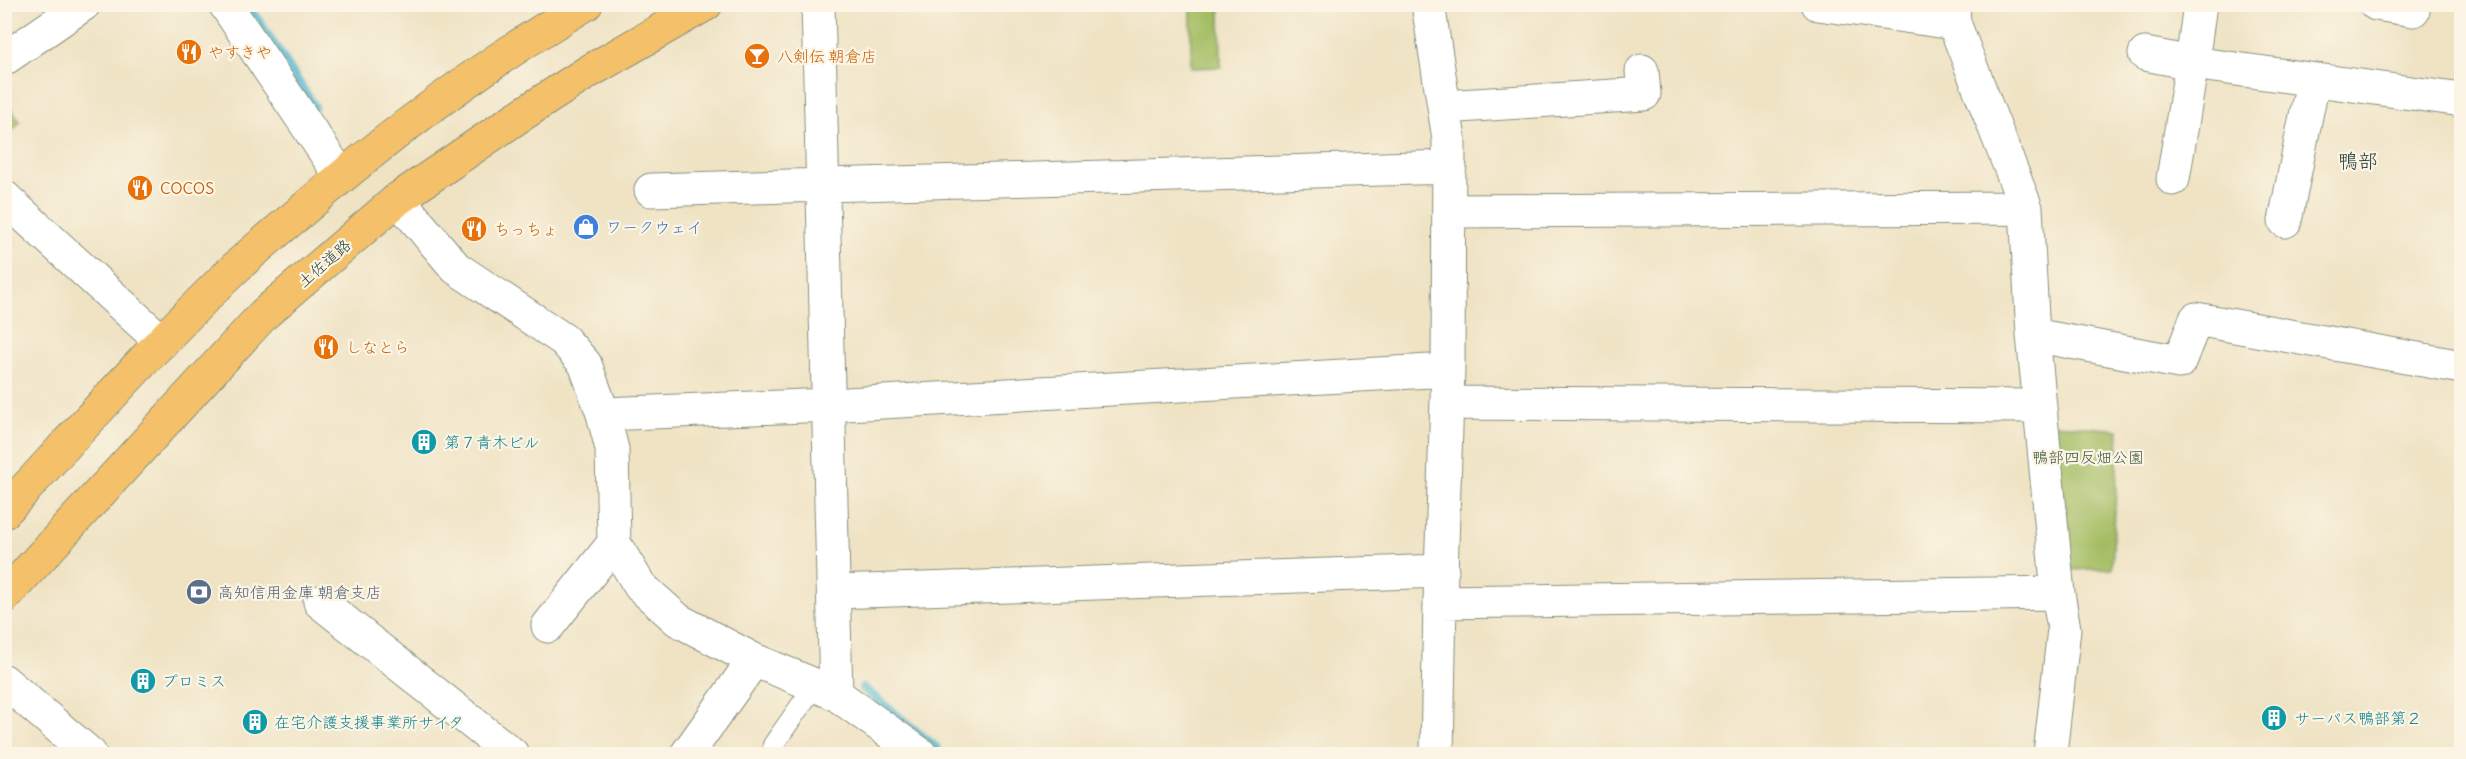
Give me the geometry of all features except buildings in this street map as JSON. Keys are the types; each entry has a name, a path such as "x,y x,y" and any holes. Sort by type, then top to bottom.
{"highway":[{"path":"4,513 162,342 232,271 341,176 470,78 586,4"},
{"name":"土佐道路","path":"4,597 264,314 398,199 588,72 706,4"}],"street":[{"path":"4,59 84,4"},
{"path":"225,4 341,176"},
{"path":"818,4 834,592 825,689"},
{"path":"1428,4 1449,139 1450,166 1448,370 1437,754"},
{"path":"1818,4 1953,14 2026,208 2033,335 2058,593 2064,629 2050,754"},
{"path":"2173,179 2200,4"},
{"path":"2376,4 2413,10 2414,4"},
{"path":"2145,54 2313,81 2462,100"},
{"path":"1444,107 1644,94 1642,71"},
{"path":"2284,221 2313,81"},
{"path":"651,190 1450,166"},
{"path":"398,199 456,268 564,340 585,364 613,414 614,543 640,586 678,620 754,660 825,689 916,753"},
{"path":"6,202 162,342"},
{"path":"1450,210 2026,208"},
{"path":"2033,335 2179,362 2196,319 2462,367"},
{"path":"613,414 829,405 1448,370"},
{"path":"1447,403 2040,406"},
{"path":"548,626 614,543"},
{"path":"834,592 1441,587 2058,593"},
{"path":"320,602 512,754"},
{"path":"687,754 754,660"},
{"path":"4,681 90,754"}],"lane":[{"path":"773,745 825,689"}],"green space":[{"path":"1191,5 1220,5 1221,67 1191,68"},
{"path":"5,99 20,122 4,138"},
{"name":"鴨部四反畑公園","path":"2055,424 2119,430 2112,568 2069,570"}],"waterway":[{"path":"247,4 314,107"},
{"path":"863,688 936,748 938,754"}],"place":[{"name":"やすきや","path":"189,52"},
{"name":"八剣伝 朝倉店","path":"757,56"},
{"name":"COCOS","path":"140,188"},
{"name":"ワークウェイ","path":"586,227"},
{"name":"ちっちょ","path":"474,229"},
{"name":"しなとら","path":"326,347"},
{"name":"第７青木ビル","path":"424,442"},
{"name":"高知信用金庫 朝倉支店","path":"199,592"},
{"name":"プロミス","path":"143,681"},
{"name":"サーパス鴨部第２","path":"2274,718"},
{"name":"在宅介護支援事業所サイタ","path":"255,722"}],"district":[{"name":"鴨部","path":"2358,161"}]}
